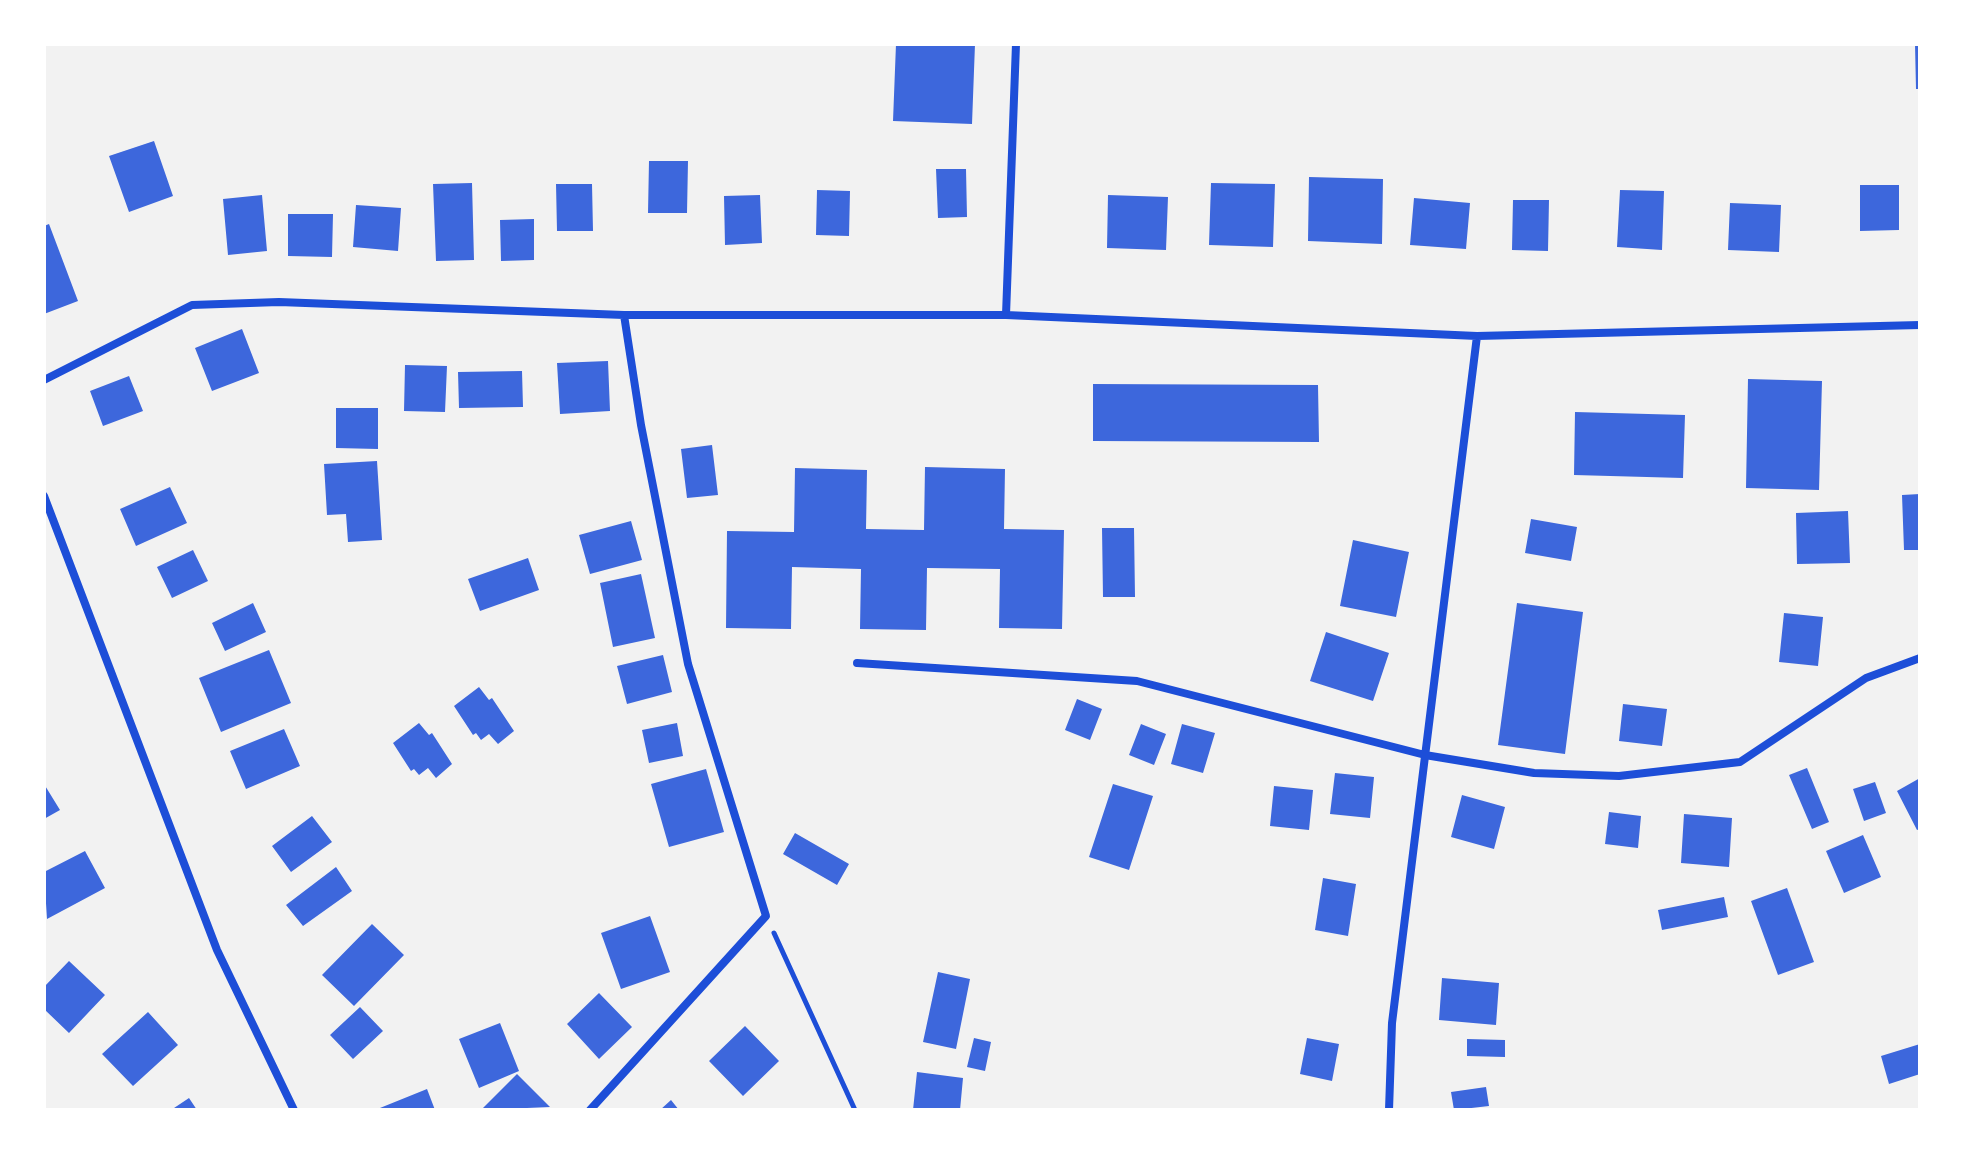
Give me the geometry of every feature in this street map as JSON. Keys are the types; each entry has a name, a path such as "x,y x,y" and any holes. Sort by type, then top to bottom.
{"street":[{"path":"1006,315 1016,44"},
{"path":"44,380 192,305 279,302 624,315 1006,315 1477,336 1920,325"},
{"path":"590,1110 766,916 688,664 641,425 624,315"},
{"path":"1389,1110 1392,1023 1477,336"},
{"path":"44,496 217,950 294,1110"},
{"path":"857,663 1137,681 1425,755 1534,773 1619,776 1740,762 1866,678 1920,658"}],"path":[{"path":"766,916 855,1110"}],"building":[{"path":"896,44 975,44 972,124 893,121"},
{"path":"1915,44 1920,44 1920,89 1916,89"},
{"path":"154,141 173,196 129,212 109,156"},
{"path":"649,161 688,161 687,213 648,213"},
{"path":"936,169 966,169 967,217 938,218"},
{"path":"1309,177 1383,179 1382,244 1308,241"},
{"path":"472,183 474,260 436,261 433,184"},
{"path":"1211,183 1275,184 1273,247 1209,245"},
{"path":"556,184 592,184 593,231 557,231"},
{"path":"1860,185 1899,185 1899,230 1860,231"},
{"path":"817,190 850,191 849,236 816,235"},
{"path":"1620,190 1664,191 1662,250 1617,247"},
{"path":"262,195 267,251 228,255 223,199"},
{"path":"760,195 762,243 725,245 724,196"},
{"path":"1108,195 1168,197 1166,250 1107,248"},
{"path":"1414,198 1470,203 1466,249 1410,245"},
{"path":"1513,200 1549,200 1548,251 1512,250"},
{"path":"1730,203 1781,205 1779,252 1728,250"},
{"path":"356,205 401,208 398,251 353,247"},
{"path":"288,214 333,214 332,257 288,256"},
{"path":"534,219 534,260 501,261 500,220"},
{"path":"49,224 78,301 44,314 44,226"},
{"path":"242,329 259,373 212,391 195,348"},
{"path":"608,361 610,411 560,414 557,363"},
{"path":"405,365 447,366 445,412 404,411"},
{"path":"522,371 523,407 459,408 458,372"},
{"path":"129,376 143,411 103,426 90,391"},
{"path":"1748,379 1822,381 1819,490 1746,488"},
{"path":"1093,384 1318,385 1319,442 1093,441"},
{"path":"336,408 378,408 378,449 336,448"},
{"path":"1575,412 1685,415 1683,478 1574,475"},
{"path":"712,445 718,495 687,498 681,449"},
{"path":"377,461 382,540 348,542 346,514 327,515 324,464"},
{"path":"925,467 1005,469 1004,529 1064,530 1062,629 999,628 1000,569 927,568 926,630 860,629 861,569 792,567 791,629 726,628 727,531 794,532 795,468 867,470 866,529 924,530"},
{"path":"170,487 187,523 136,546 120,509"},
{"path":"1920,494 1920,550 1904,550 1902,495"},
{"path":"1848,511 1850,563 1797,564 1796,513"},
{"path":"1531,519 1577,527 1571,561 1525,553"},
{"path":"631,521 642,560 590,574 579,535"},
{"path":"1102,528 1134,528 1135,597 1103,597"},
{"path":"1353,540 1409,552 1396,617 1340,606"},
{"path":"193,550 208,581 172,598 157,567"},
{"path":"528,558 539,590 480,611 468,579"},
{"path":"641,574 655,638 613,647 600,583"},
{"path":"253,603 266,632 225,651 212,623"},
{"path":"1517,603 1583,612 1565,754 1498,745"},
{"path":"1784,613 1823,617 1818,666 1779,662"},
{"path":"1326,632 1389,653 1373,701 1310,681"},
{"path":"269,650 291,703 221,732 199,678"},
{"path":"663,655 672,692 627,704 617,666"},
{"path":"479,687 489,700 492,698 514,731 498,744 489,734 481,740 476,733 473,735 454,706"},
{"path":"1077,699 1102,709 1090,740 1065,730"},
{"path":"1623,704 1667,709 1662,746 1619,741"},
{"path":"419,723 429,735 432,733 452,764 436,778 428,768 419,775 414,769 411,771 393,743"},
{"path":"677,723 683,756 649,763 642,730"},
{"path":"1141,724 1166,734 1154,765 1129,755"},
{"path":"1182,724 1215,733 1203,773 1171,764"},
{"path":"284,729 300,766 246,789 230,751"},
{"path":"1807,768 1829,822 1812,829 1789,775"},
{"path":"706,769 724,832 669,847 651,784"},
{"path":"1335,773 1374,777 1370,818 1330,814"},
{"path":"1920,778 1920,829 1917,830 1897,791"},
{"path":"1875,782 1886,813 1864,821 1853,789"},
{"path":"44,784 60,810 44,819"},
{"path":"1113,784 1153,796 1129,870 1089,857"},
{"path":"1274,786 1313,790 1309,830 1270,826"},
{"path":"1462,795 1505,807 1494,849 1451,837"},
{"path":"1609,812 1641,816 1638,848 1605,844"},
{"path":"1684,814 1732,818 1729,867 1681,863"},
{"path":"312,816 332,842 291,872 272,846"},
{"path":"795,833 849,864 837,885 783,854"},
{"path":"1863,835 1881,877 1844,893 1826,851"},
{"path":"85,851 105,888 47,919 44,872"},
{"path":"336,867 352,891 303,926 286,905"},
{"path":"1323,878 1356,884 1348,936 1315,930"},
{"path":"1787,888 1814,962 1778,975 1751,901"},
{"path":"1724,897 1728,917 1662,930 1658,910"},
{"path":"650,916 670,972 621,989 601,933"},
{"path":"372,924 404,955 354,1006 322,975"},
{"path":"69,961 105,995 69,1033 44,1009 44,987"},
{"path":"938,972 970,979 956,1049 923,1042"},
{"path":"1442,978 1499,983 1496,1025 1439,1020"},
{"path":"599,993 632,1027 599,1059 567,1024"},
{"path":"360,1007 383,1031 353,1059 330,1035"},
{"path":"148,1012 178,1045 133,1086 102,1054"},
{"path":"500,1023 519,1071 479,1088 459,1039"},
{"path":"745,1026 779,1061 743,1096 709,1061"},
{"path":"974,1038 991,1042 985,1071 967,1067"},
{"path":"1307,1038 1339,1044 1332,1081 1300,1074"},
{"path":"1467,1039 1505,1040 1505,1057 1467,1056"},
{"path":"1920,1044 1920,1074 1889,1084 1881,1056"},
{"path":"917,1072 963,1078 960,1110 913,1110"},
{"path":"517,1074 550,1107 481,1110"},
{"path":"1486,1087 1489,1106 1454,1110 1451,1092"},
{"path":"427,1089 435,1110 375,1110"},
{"path":"189,1098 197,1110 171,1110"},
{"path":"671,1100 679,1110 660,1110"}]}
